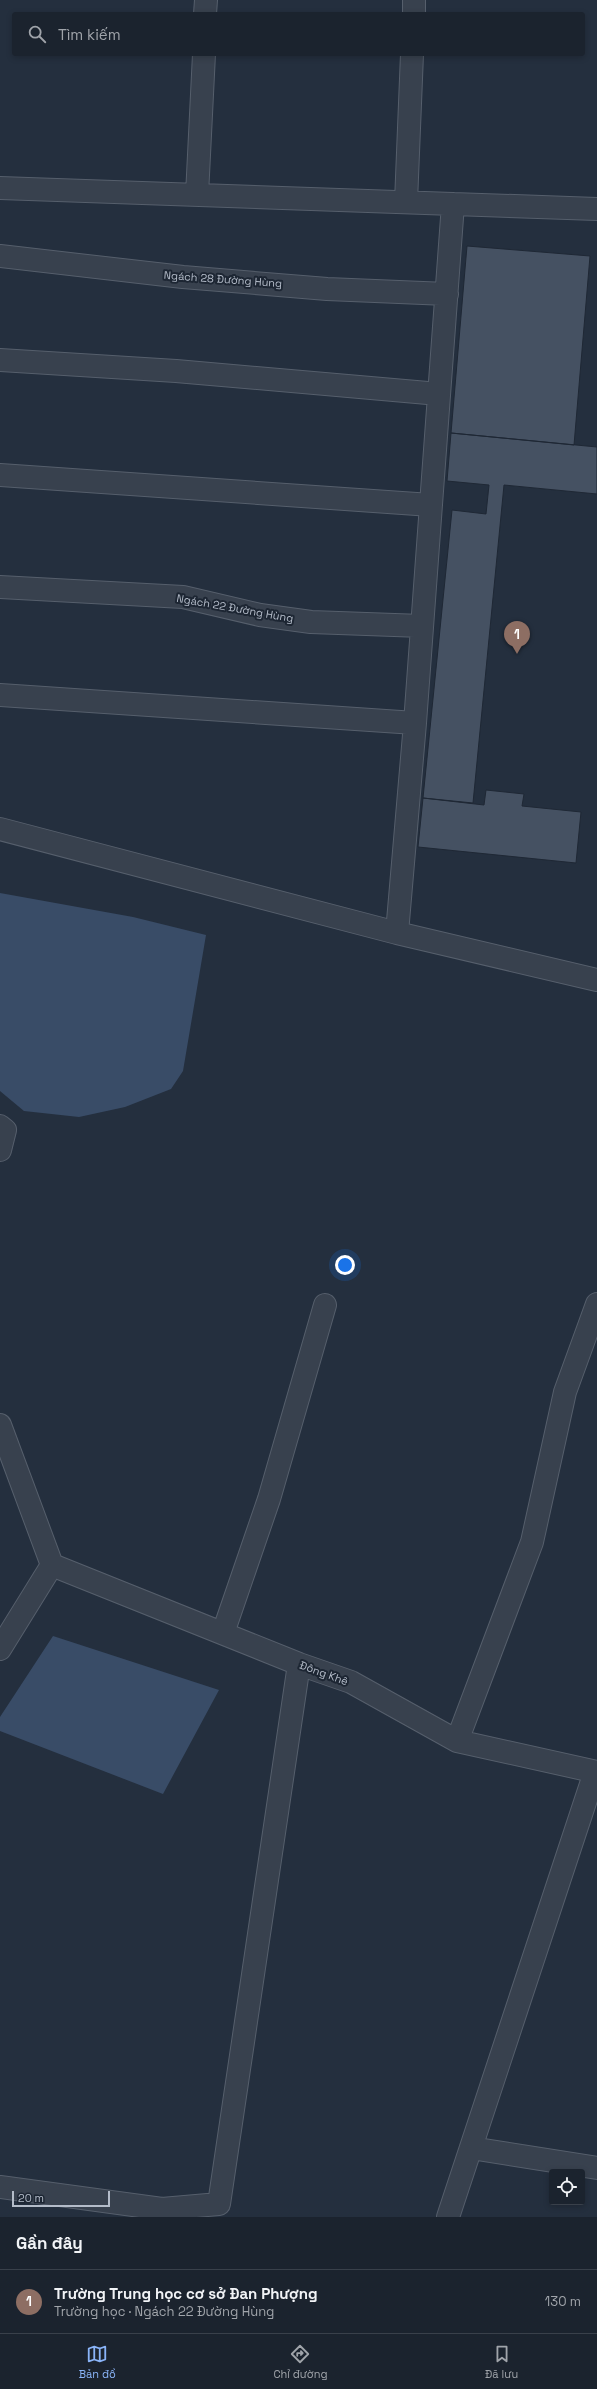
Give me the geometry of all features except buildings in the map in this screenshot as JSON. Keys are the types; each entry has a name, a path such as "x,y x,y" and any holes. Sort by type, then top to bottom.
{"street":[{"path":"205,12 206,0"},
{"path":"414,0 414,12"},
{"path":"198,195 204,56"},
{"path":"406,202 412,56"},
{"path":"0,188 597,208"},
{"path":"397,933 415,723 453,204"},
{"name":"Ngách 28 Đường Hùng","path":"0,256 183,277 328,288 447,294"},
{"path":"0,360 176,371 439,394"},
{"path":"0,475 431,505"},
{"name":"Ngách 22 Đường Hùng","path":"0,587 183,597 260,615 311,622 422,626"},
{"path":"0,695 415,723"},
{"path":"0,828 397,933 597,980"},
{"path":"0,1126 5,1130 0,1150"},
{"path":"457,1741 532,1542 565,1392 597,1304"},
{"path":"223,1633 269,1499 325,1305"},
{"path":"0,1425 52,1565 0,1649"},
{"name":"Đông Khê","path":"52,1565 299,1664 351,1682 457,1741 596,1772"},
{"path":"0,2187 162,2209 219,2204 299,1664"},
{"path":"448,2217 596,1772"},
{"path":"471,2148 597,2168"}],"water":[{"path":"0,893 133,917 206,935 183,1071 171,1089 125,1107 79,1117 24,1111 0,1091"},
{"path":"53,1636 219,1690 163,1794 0,1731 0,1717"}],"place":[{"name":"Trường Trung học cơ sở Đan Phượng","path":"517,654"}]}
